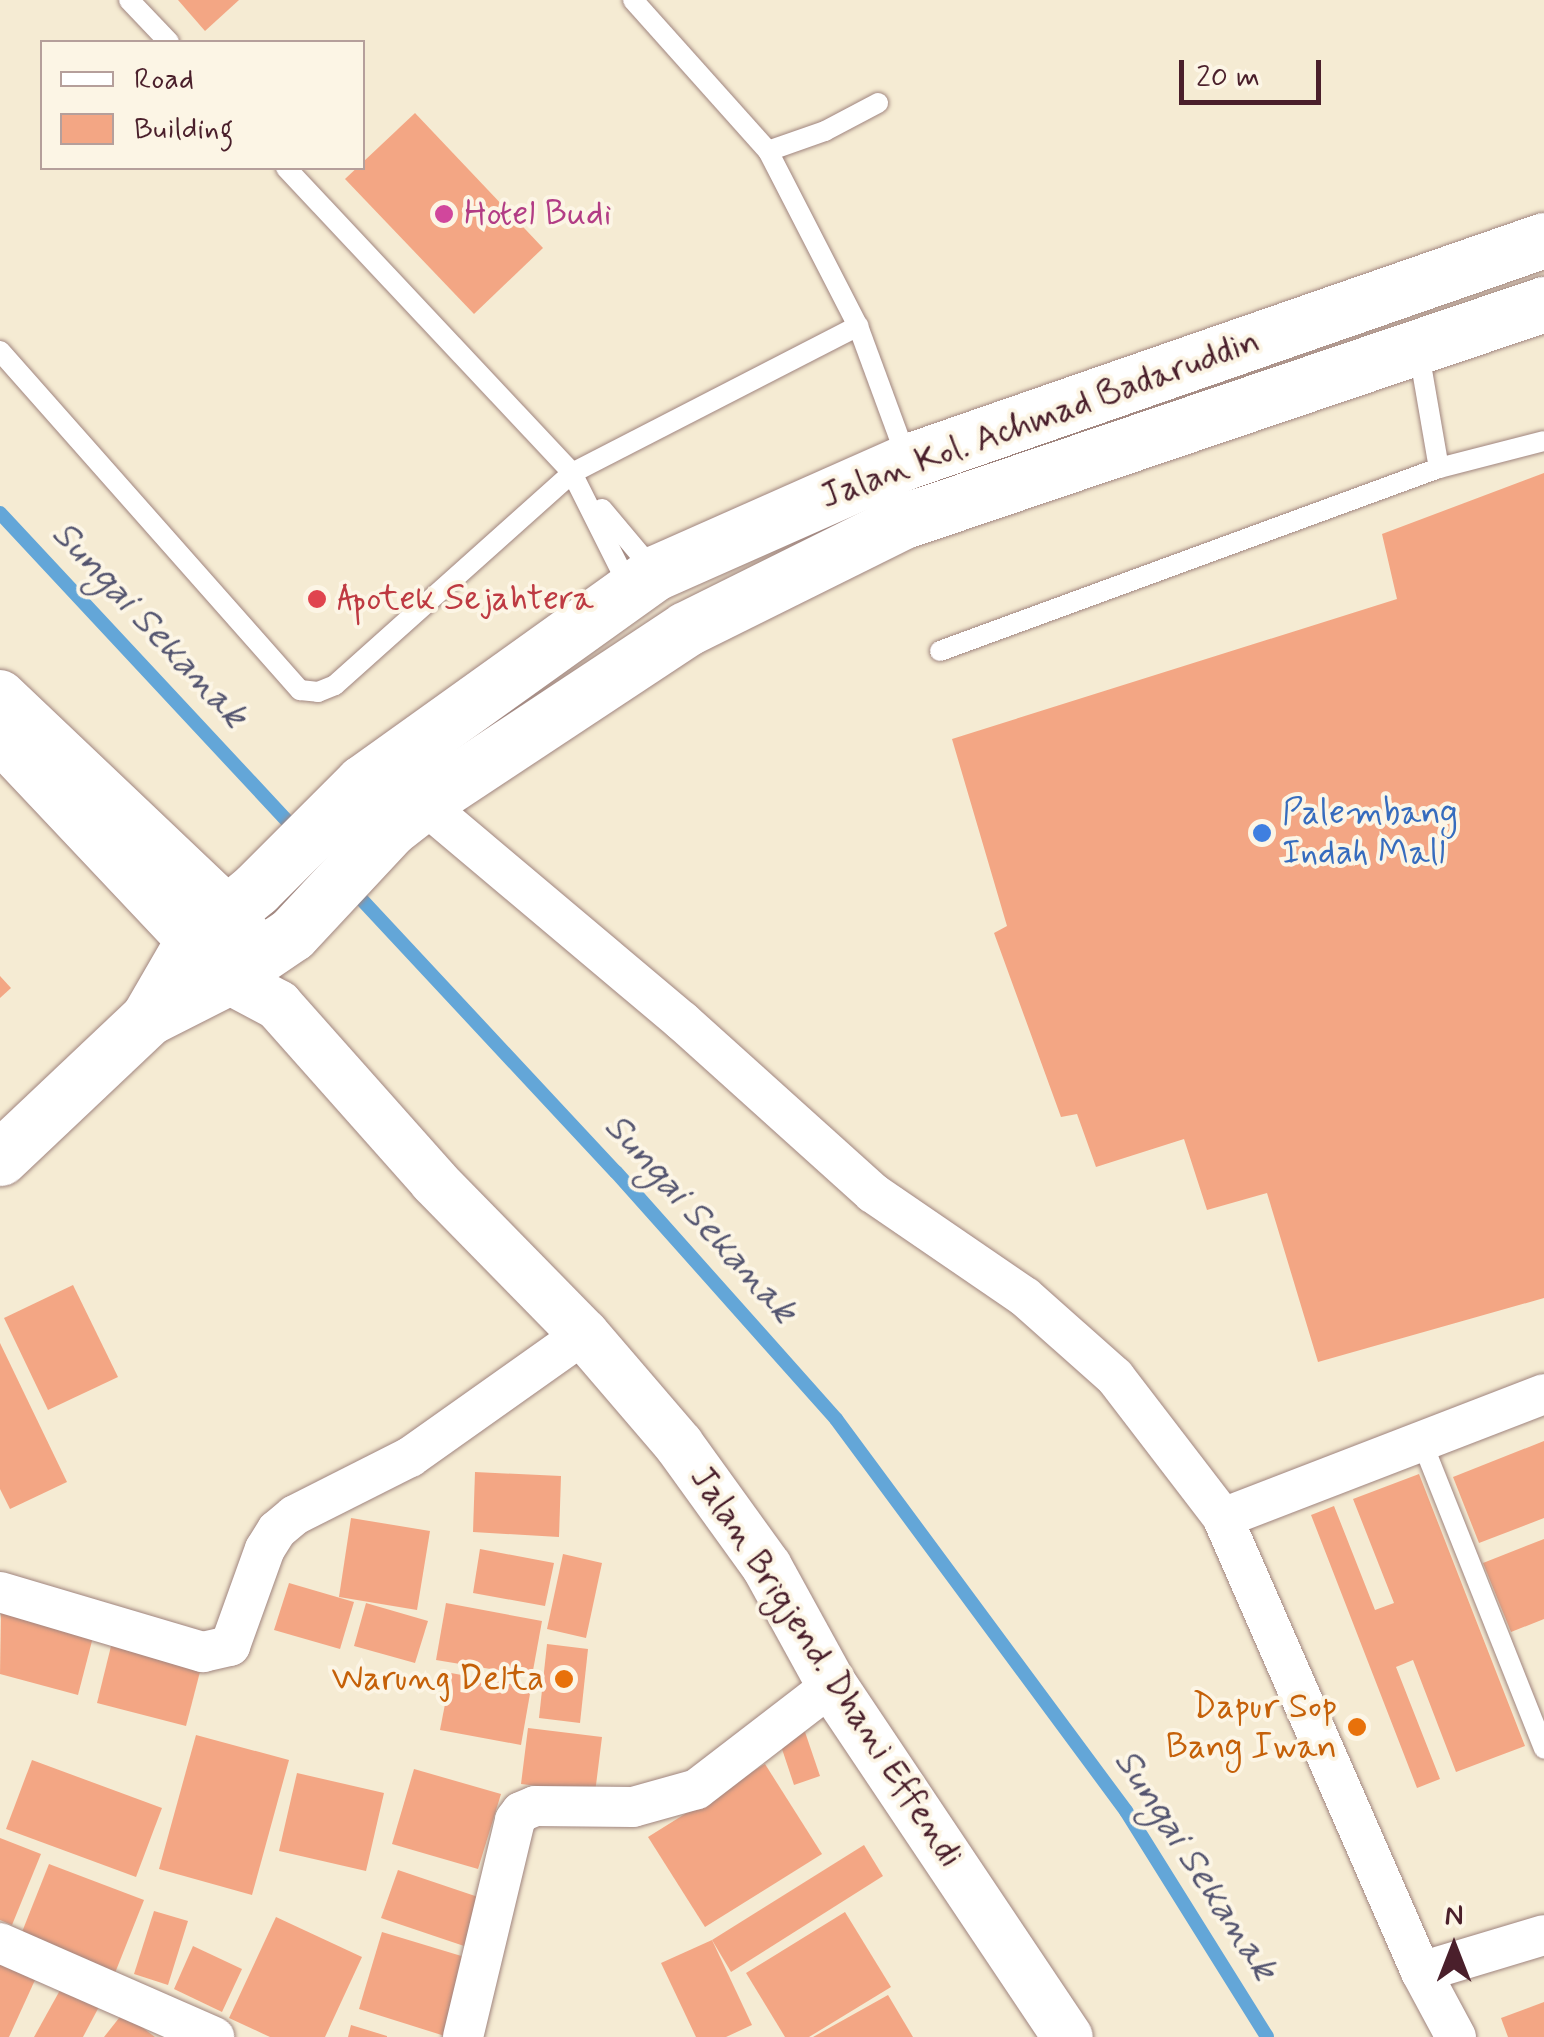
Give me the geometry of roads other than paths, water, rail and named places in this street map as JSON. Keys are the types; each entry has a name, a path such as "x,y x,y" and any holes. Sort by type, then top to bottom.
{"main road":[{"name":"Jalan Kol. Achmad Badaruddin","path":"248,945 363,782 643,582 908,461 1544,240"},
{"name":"Jalan Kol. Achmad Badaruddin","path":"248,945 406,816 686,629 904,521 1544,304"},
{"path":"0,1158 148,1018 248,945"}],"street":[{"path":"0,695 248,945"},
{"path":"8,761 248,945"},
{"path":"406,816 682,1021 873,1192 1025,1297 1114,1377 1223,1518 1420,1972 1456,2037"},
{"name":"Jalan Brigjend. Dhani Effendi","path":"248,945 434,1181 584,1334 680,1445 756,1551 832,1686 1068,2037"},
{"path":"0,1592 203,1652 230,1646 265,1549 295,1515 410,1457 584,1334"},
{"path":"1223,1518 1544,1394"},
{"path":"463,2037 515,1820 521,1812 535,1806 633,1807 697,1789 832,1686"},
{"path":"1420,1972 1544,1935"},
{"path":"0,1943 214,2037"}],"lane":[{"path":"129,0 167,40"},
{"path":"633,0 768,151 858,326 908,461"},
{"path":"768,151 825,131 878,103"},
{"path":"288,170 572,473 643,582"},
{"path":"0,351 300,690 318,692 335,685 572,473 858,326"},
{"path":"1418,346 1440,468"},
{"path":"940,651 1440,468 1544,441"},
{"path":"572,473 643,582"},
{"path":"1422,1442 1544,1749"}],"waterway":[{"name":"Sungai Sekanak","path":"0,513 296,830"},
{"name":"Sungai Sekanak","path":"349,886 616,1172 836,1419 1126,1811 1267,2037"}],"place":[{"name":"Hotel Budi","path":"444,214"},
{"name":"Apotek Sejahtera","path":"317,599"},
{"name":"Palembang Indah Mall","path":"1262,833"},
{"name":"Warung Delta","path":"564,1679"},
{"name":"Dapur Sop Bang Iwan","path":"1357,1727"}]}
